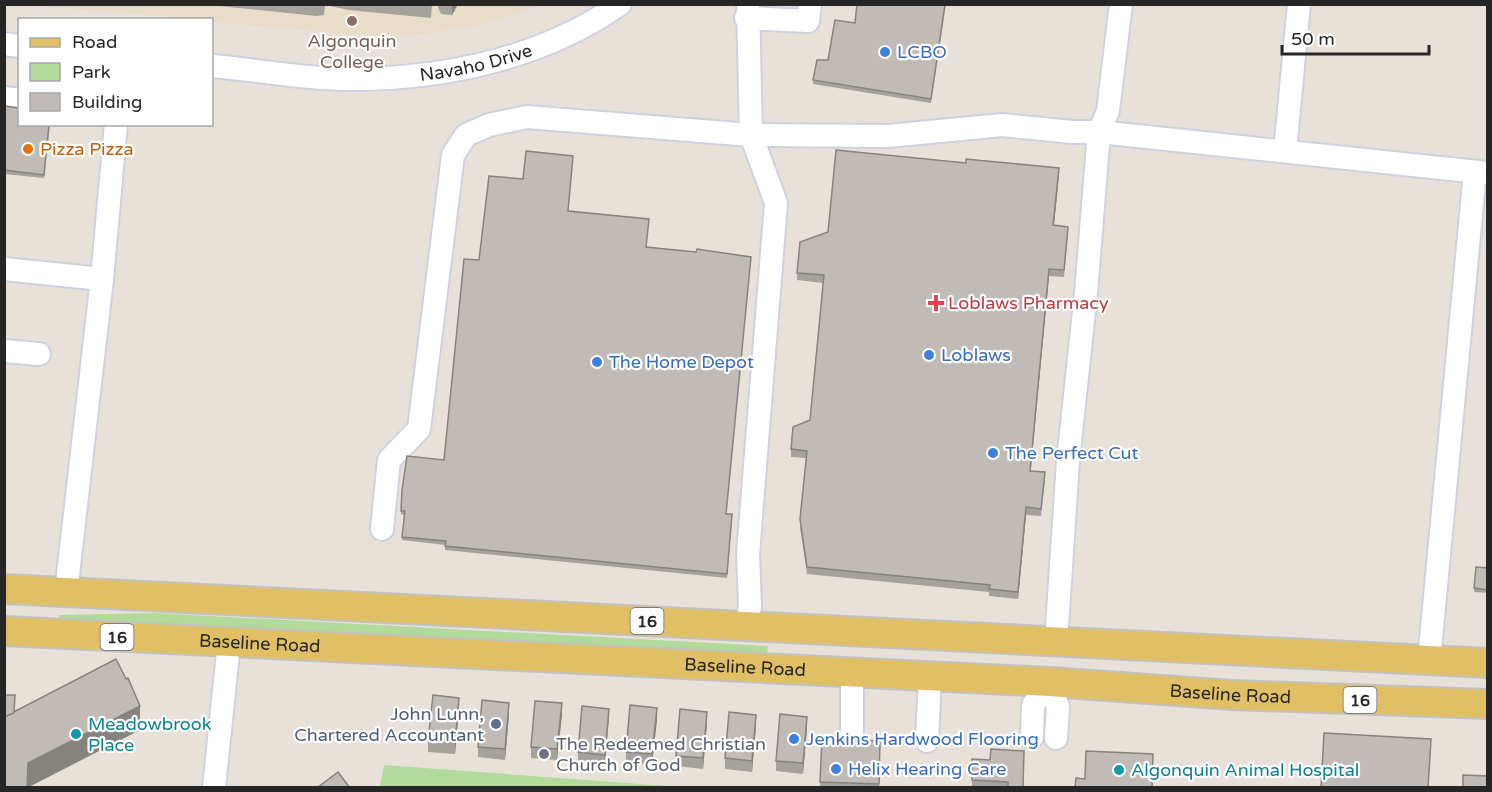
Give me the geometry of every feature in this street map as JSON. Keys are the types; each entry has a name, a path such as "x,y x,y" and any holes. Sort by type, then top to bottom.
{"main road":[{"name":"16","path":"4,589 1488,663"},
{"name":"Baseline Road","path":"4,631 1050,682 1232,695 1488,704"},
{"path":"1050,682 1056,642"}],"street":[{"name":"Navaho Drive","path":"213,66 357,79 448,71 508,58 563,36 620,4"},
{"path":"747,626 750,606 748,554 776,203 751,135 744,9 807,21 810,4"},
{"path":"1056,642 1068,461 1086,293 1099,132 1110,101 1121,4"},
{"path":"1285,151 1299,4"},
{"path":"382,529 389,460 419,429 453,155 466,135 489,125 527,117 751,135 888,136 1002,125 1072,132 1099,132 1481,172 1429,660"},
{"path":"66,592 102,279 116,126"},
{"path":"4,269 102,279"},
{"path":"4,351 39,354"},
{"path":"214,788 229,643"},
{"path":"852,673 852,735"},
{"path":"927,741 930,676"},
{"path":"1032,737 1033,705 1050,682"},
{"path":"1050,682 1058,707 1056,738"}],"shaded area":[{"name":"Algonquin College","path":"20,5 538,5 475,26 415,35 368,36 213,22 213,18"}],"green space":[{"path":"154,613 768,646 767,654 741,656 59,620 59,615"},
{"path":"384,765 680,787 380,787"}],"building":[{"name":"LCBO","path":"857,4 945,4 931,99 813,80 817,60 828,60 835,20 855,23"},
{"name":"Pizza Pizza","path":"4,106 18,108 18,126 49,126 44,175 4,170"},
{"name":"Loblaws","path":"836,150 966,163 966,159 1059,168 1053,225 1068,227 1064,270 1049,269 1030,471 1045,472 1041,509 1026,507 1018,592 989,589 990,585 807,567 800,519 807,451 791,449 793,427 810,420 824,275 797,273 800,242 828,232"},
{"name":"The Home Depot","path":"526,151 573,156 568,211 649,219 646,247 696,252 697,249 751,257 726,514 732,514 727,574 445,546 446,541 402,537 405,511 401,511 402,490 407,456 444,460 464,259 479,260 489,176 523,179"},
{"path":"1476,567 1488,568 1488,590 1474,588"},
{"path":"116,659 126,679 128,678 140,706 28,763 27,788 4,788 4,717"},
{"path":"4,695 15,695 14,713 4,717"},
{"path":"433,695 459,698 455,743 428,741"},
{"path":"482,700 509,703 505,749 478,747"},
{"path":"535,701 562,703 557,749 531,747"},
{"path":"630,705 657,708 652,754 626,752"},
{"path":"582,706 609,709 605,755 578,752"},
{"path":"680,709 707,712 703,758 676,756"},
{"path":"729,712 756,715 752,761 725,758"},
{"path":"780,714 807,717 803,763 776,761"},
{"path":"1324,733 1431,739 1428,788 1321,788"},
{"path":"822,738 880,741 879,784 820,782"},
{"path":"991,749 1024,751 1023,788 1008,788 1008,782 972,780 972,759 990,760"},
{"name":"Algonquin Animal Hospital","path":"1086,751 1153,754 1152,788 1075,788 1076,778 1085,779"},
{"path":"338,772 350,788 317,788"},
{"path":"1463,775 1488,776 1488,788 1463,788"}],"place":[{"name":"Algonquin College","path":"352,21"},
{"name":"LCBO","path":"885,52"},
{"name":"Pizza Pizza","path":"28,149"},
{"name":"Loblaws Pharmacy","path":"936,303"},
{"name":"Loblaws","path":"929,355"},
{"name":"The Home Depot","path":"597,362"},
{"name":"The Perfect Cut","path":"993,453"},
{"name":"John Lunn, Chartered Accountant","path":"496,724"},
{"name":"Meadowbrook Place","path":"76,734"},
{"name":"Jenkins Hardwood Flooring","path":"794,739"},
{"name":"The Redeemed Christian Church of God","path":"544,754"},
{"name":"Helix Hearing Care","path":"836,769"},
{"name":"Algonquin Animal Hospital","path":"1119,770"}]}
